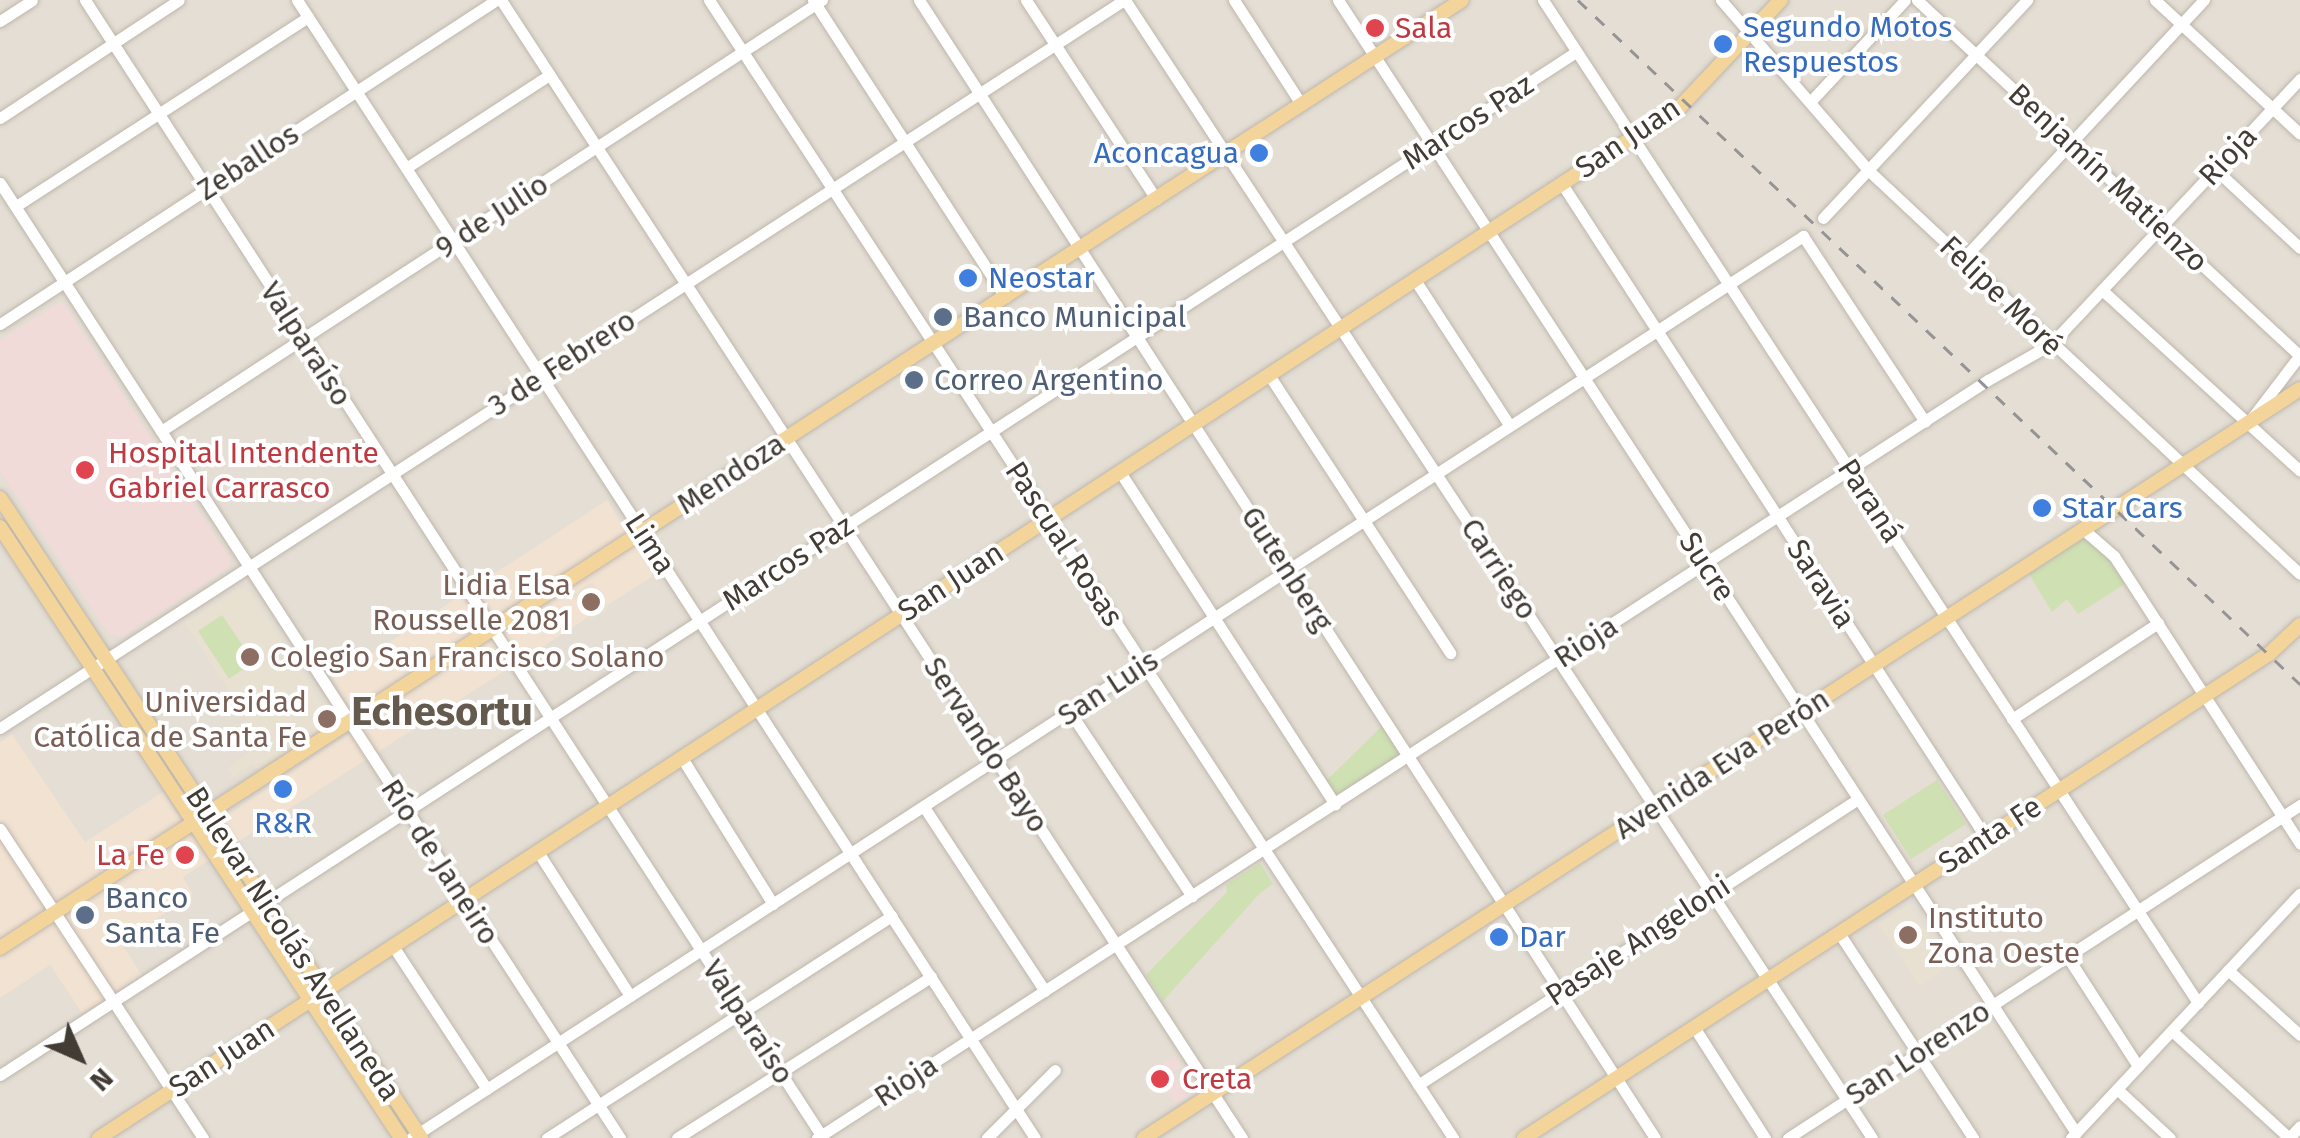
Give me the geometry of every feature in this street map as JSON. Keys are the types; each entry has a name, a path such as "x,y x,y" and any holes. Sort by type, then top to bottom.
{"main road":[{"name":"Mendoza","path":"0,948 1462,0"},
{"name":"San Juan","path":"99,1138 1680,106 1781,0"},
{"name":"Avenida Eva Perón","path":"1144,1138 2300,389"},
{"name":"Bulevar Nicolás Avellaneda","path":"0,498 6,533 201,818 266,902 417,1136"},
{"name":"Bulevar Nicolás Avellaneda","path":"6,533 107,657 252,911 401,1138"},
{"name":"Santa Fe","path":"1524,1138 1548,1131 1616,1078 2205,696 2273,651 2300,626"}],"street":[{"path":"0,21 32,0"},
{"name":"Valparaíso","path":"86,0 820,1137"},
{"path":"0,118 179,0"},
{"name":"Lima","path":"297,0 1035,1138"},
{"name":"Servando Bayo","path":"498,0 1242,1138"},
{"name":"Zeballos","path":"0,324 498,0"},
{"name":"Pascual Rosas","path":"709,0 1453,1138"},
{"name":"Gutenberg","path":"919,0 1655,1138"},
{"path":"1026,0 1156,199"},
{"name":"3 de Febrero","path":"0,728 1125,0"},
{"name":"Carriego","path":"1125,0 1872,1138"},
{"path":"1234,0 1302,104"},
{"name":"Sucre","path":"1338,0 2074,1136"},
{"name":"Paraná","path":"1542,0 2198,1003"},
{"name":"Felipe Moré","path":"1721,0 1868,170 2300,574"},
{"path":"1810,102 1905,0"},
{"name":"Benjamín Matienzo","path":"1917,0 2300,356"},
{"path":"1822,218 2026,0"},
{"path":"2155,0 2300,134"},
{"path":"1963,258 2204,0"},
{"path":"817,1 1004,297"},
{"name":"9 de Julio","path":"161,431 817,1"},
{"path":"16,206 308,17"},
{"name":"Marcos Paz","path":"0,1075 1576,52"},
{"path":"406,168 549,74"},
{"name":"Rioja","path":"820,1137 1925,422 2052,344 2300,79"},
{"path":"2215,169 2300,248"},
{"name":"Río de Janeiro","path":"0,183 620,1138"},
{"name":"Saravia","path":"1562,184 1986,838"},
{"name":"San Luis","path":"417,1136 1803,236 1925,422"},
{"path":"1415,280 1509,425"},
{"path":"2102,290 2300,471"},
{"path":"2248,423 2274,383 2300,356"},
{"path":"1269,375 1450,653"},
{"path":"1120,472 1335,804"},
{"path":"2084,530 2114,556 2300,844"},
{"path":"2012,719 2158,624"},
{"path":"1070,712 1192,896"},
{"path":"682,758 772,904"},
{"name":"Pasaje Angeloni","path":"1418,1086 1858,799"},
{"name":"San Lorenzo","path":"1788,1138 2300,805"},
{"path":"924,807 1045,990"},
{"path":"0,829 203,1138"},
{"path":"538,852 630,996"},
{"path":"2074,1136 2300,893"},
{"path":"547,1138 892,916"},
{"path":"1839,933 1973,1138"},
{"path":"393,946 487,1089"},
{"path":"2067,956 2138,1066"},
{"path":"2228,970 2300,1035"},
{"path":"677,1138 931,977"},
{"path":"1694,1028 1764,1138"},
{"path":"2172,1030 2289,1138 2300,1126"},
{"path":"987,1138 1054,1070"},
{"path":"2117,1089 2170,1138"}],"shaded area":[{"path":"0,0 2300,0 2300,1138 0,1138"},
{"name":"Hospital Intendente Gabriel Carrasco","path":"58,303 64,304 231,560 228,568 122,637 109,634 0,471 0,340"},
{"path":"607,500 653,576 183,877 193,894 121,943 142,975 82,1013 50,965 0,998 0,742 12,734 85,842 163,792 193,838 361,726 333,679"},
{"name":"Lidia Elsa Rousselle 2081","path":"592,582 609,608 590,621 572,595"},
{"name":"Colegio San Francisco Solano","path":"239,588 248,589 334,721 257,771 253,764 233,777 227,768 263,744 185,623"},
{"name":"Instituto Zona Oeste","path":"1909,904 1950,966 1919,986 1878,924"},
{"name":"Creta","path":"1175,1055 1182,1066 1172,1073 1188,1097 1176,1104 1161,1081 1149,1088 1142,1077"}],"green space":[{"path":"2083,538 2106,555 2126,583 2078,614 2067,599 2052,612 2029,574"},
{"path":"222,615 254,662 229,679 198,631"},
{"path":"1384,724 1402,753 1334,798 1324,783"},
{"path":"1937,780 1966,824 1911,859 1883,815"},
{"path":"1260,863 1273,884 1260,893 1163,1001 1146,975 1227,892 1226,885"}],"railway":[{"path":"1578,0 2300,684"}],"place":[{"name":"Sala","path":"1375,28"},
{"name":"Segundo Motos Respuestos","path":"1723,44"},
{"name":"Aconcagua","path":"1259,153"},
{"name":"Neostar","path":"968,278"},
{"name":"Banco Municipal","path":"943,317"},
{"name":"Correo Argentino","path":"914,380"},
{"name":"Hospital Intendente Gabriel Carrasco","path":"85,470"},
{"name":"Star Cars","path":"2042,508"},
{"name":"Lidia Elsa Rousselle 2081","path":"591,602"},
{"name":"Colegio San Francisco Solano","path":"250,657"},
{"name":"Universidad Católica de Santa Fe","path":"327,719"},
{"name":"R&R","path":"283,789"},
{"name":"La Fe","path":"185,855"},
{"name":"Banco Santa Fe","path":"85,915"},
{"name":"Instituto Zona Oeste","path":"1908,935"},
{"name":"Dar","path":"1499,937"},
{"name":"Creta","path":"1160,1079"}],"district":[{"name":"Echesortu","path":"442,712"}]}
